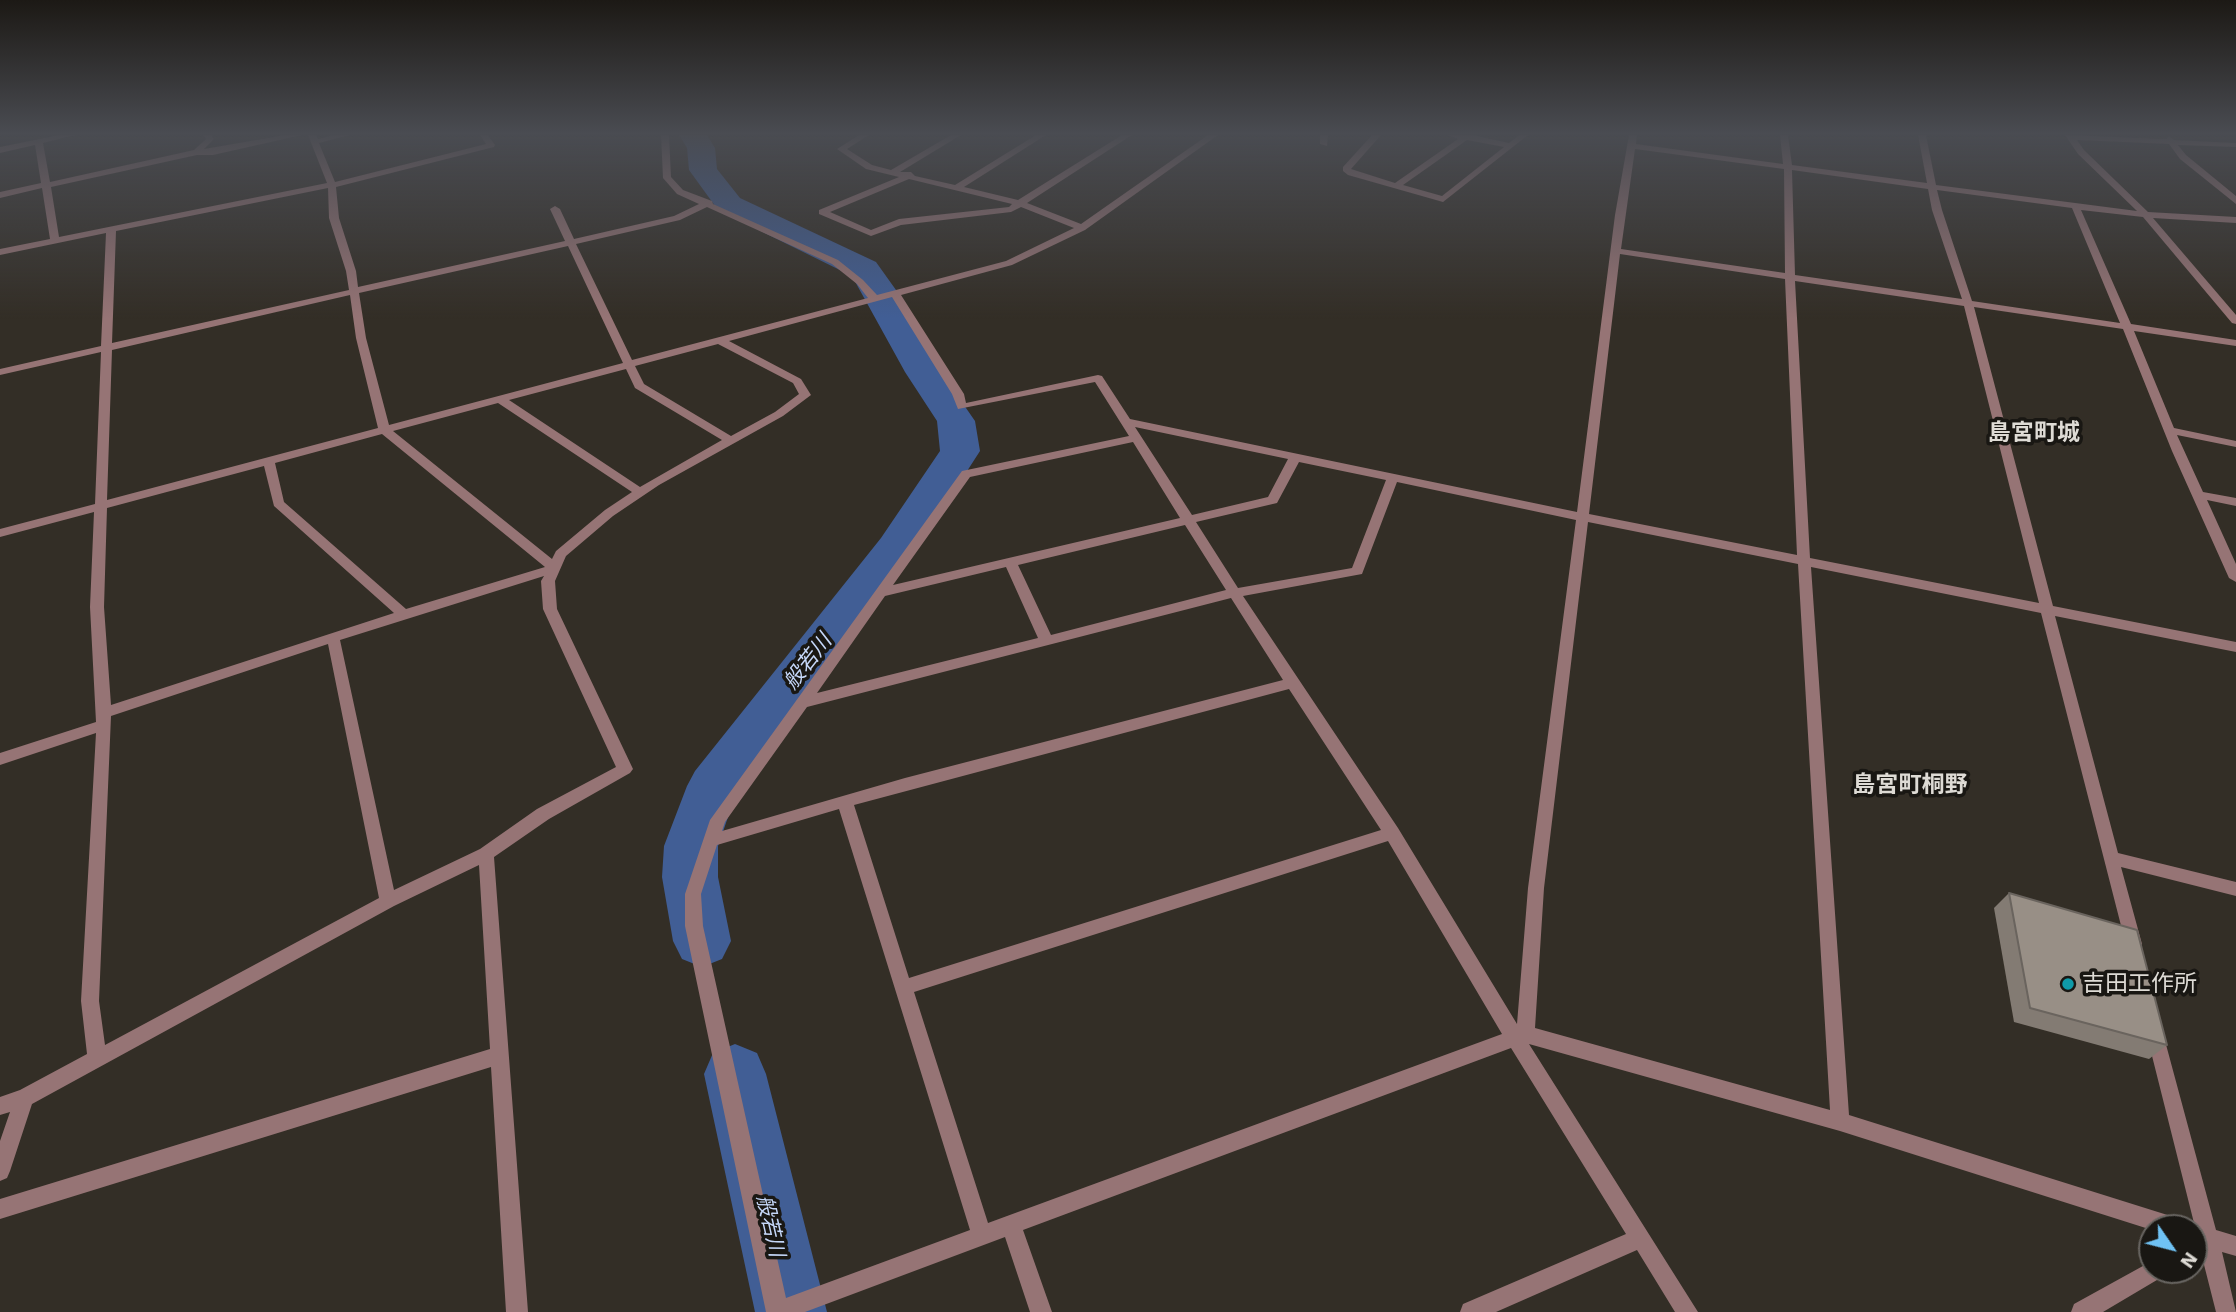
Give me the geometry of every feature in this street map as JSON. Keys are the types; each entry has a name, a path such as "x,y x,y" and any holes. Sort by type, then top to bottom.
{"street":[{"path":"48,196 55,241"},
{"path":"0,251 277,196"},
{"path":"333,196 334,218 351,271 361,338 384,430 555,568"},
{"path":"691,196 835,262 860,282 875,299"},
{"path":"860,196 822,212 871,233 899,222 1011,209 1034,196"},
{"path":"993,196 1022,204 1082,228"},
{"path":"0,533 1009,262 1082,228 1127,196"},
{"path":"1432,196 1450,196"},
{"path":"1520,1036 1536,888 1624,196"},
{"path":"1789,196 1804,560 1840,1122"},
{"path":"1934,196 1968,303 2136,953"},
{"path":"2005,196 2146,214 2236,220"},
{"path":"2127,196 2146,214 2236,321"},
{"path":"0,372 677,218 709,203"},
{"path":"2075,205 2169,430 2236,578"},
{"path":"555,209 639,386 732,441"},
{"path":"97,1057 90,1001 104,719 97,607 111,230"},
{"path":"1616,251 2236,343"},
{"path":"895,294 958,394 962,407 1098,379 1234,593 1392,833 1520,1036 1687,1312"},
{"path":"0,1105 24,1098 247,980 388,901 486,854 543,814 625,769 550,609 548,581 561,554 609,513 640,492 806,396 797,382 718,340"},
{"path":"499,399 640,492"},
{"path":"1126,422 1583,517 2236,647"},
{"path":"2169,430 2236,444"},
{"path":"1137,438 966,474 718,820 693,894 694,926 777,1312 1520,1036 1840,1122 2138,1216"},
{"path":"880,593 1273,500 1295,457"},
{"path":"269,461 278,503 404,615"},
{"path":"804,702 1234,593 1357,571 1393,477"},
{"path":"2199,495 2236,502"},
{"path":"1010,562 1046,639"},
{"path":"0,759 333,637 555,568"},
{"path":"333,637 388,901"},
{"path":"710,841 1292,682"},
{"path":"845,802 982,1236"},
{"path":"905,987 1392,833"},
{"path":"486,854 517,1312"},
{"path":"2112,858 2236,888"},
{"path":"2152,1019 2194,1214"},
{"path":"0,1209 500,1055"},
{"path":"0,1171 24,1098"},
{"path":"1011,1224 1041,1312"},
{"path":"1471,1312 1641,1238"},
{"path":"2208,1241 2236,1246"},
{"path":"2208,1262 2227,1312"},
{"path":"2082,1312 2138,1280"}],"building":[{"name":"吉田工作所","path":"2009,893 2137,930 2167,1045 2030,1008"}],"waterway":[{"name":"般若川","path":"702,941 690,877 691,846 713,786 896,548 960,451 956,421 923,372 879,290 864,269 729,204 723,196"},
{"name":"般若川","path":"735,1074 791,1312"}],"place":[{"name":"吉田工作所","path":"2068,984"}],"district":[{"name":"島宮町城","path":"2034,433"},
{"name":"島宮町桐野","path":"1910,785"}]}
